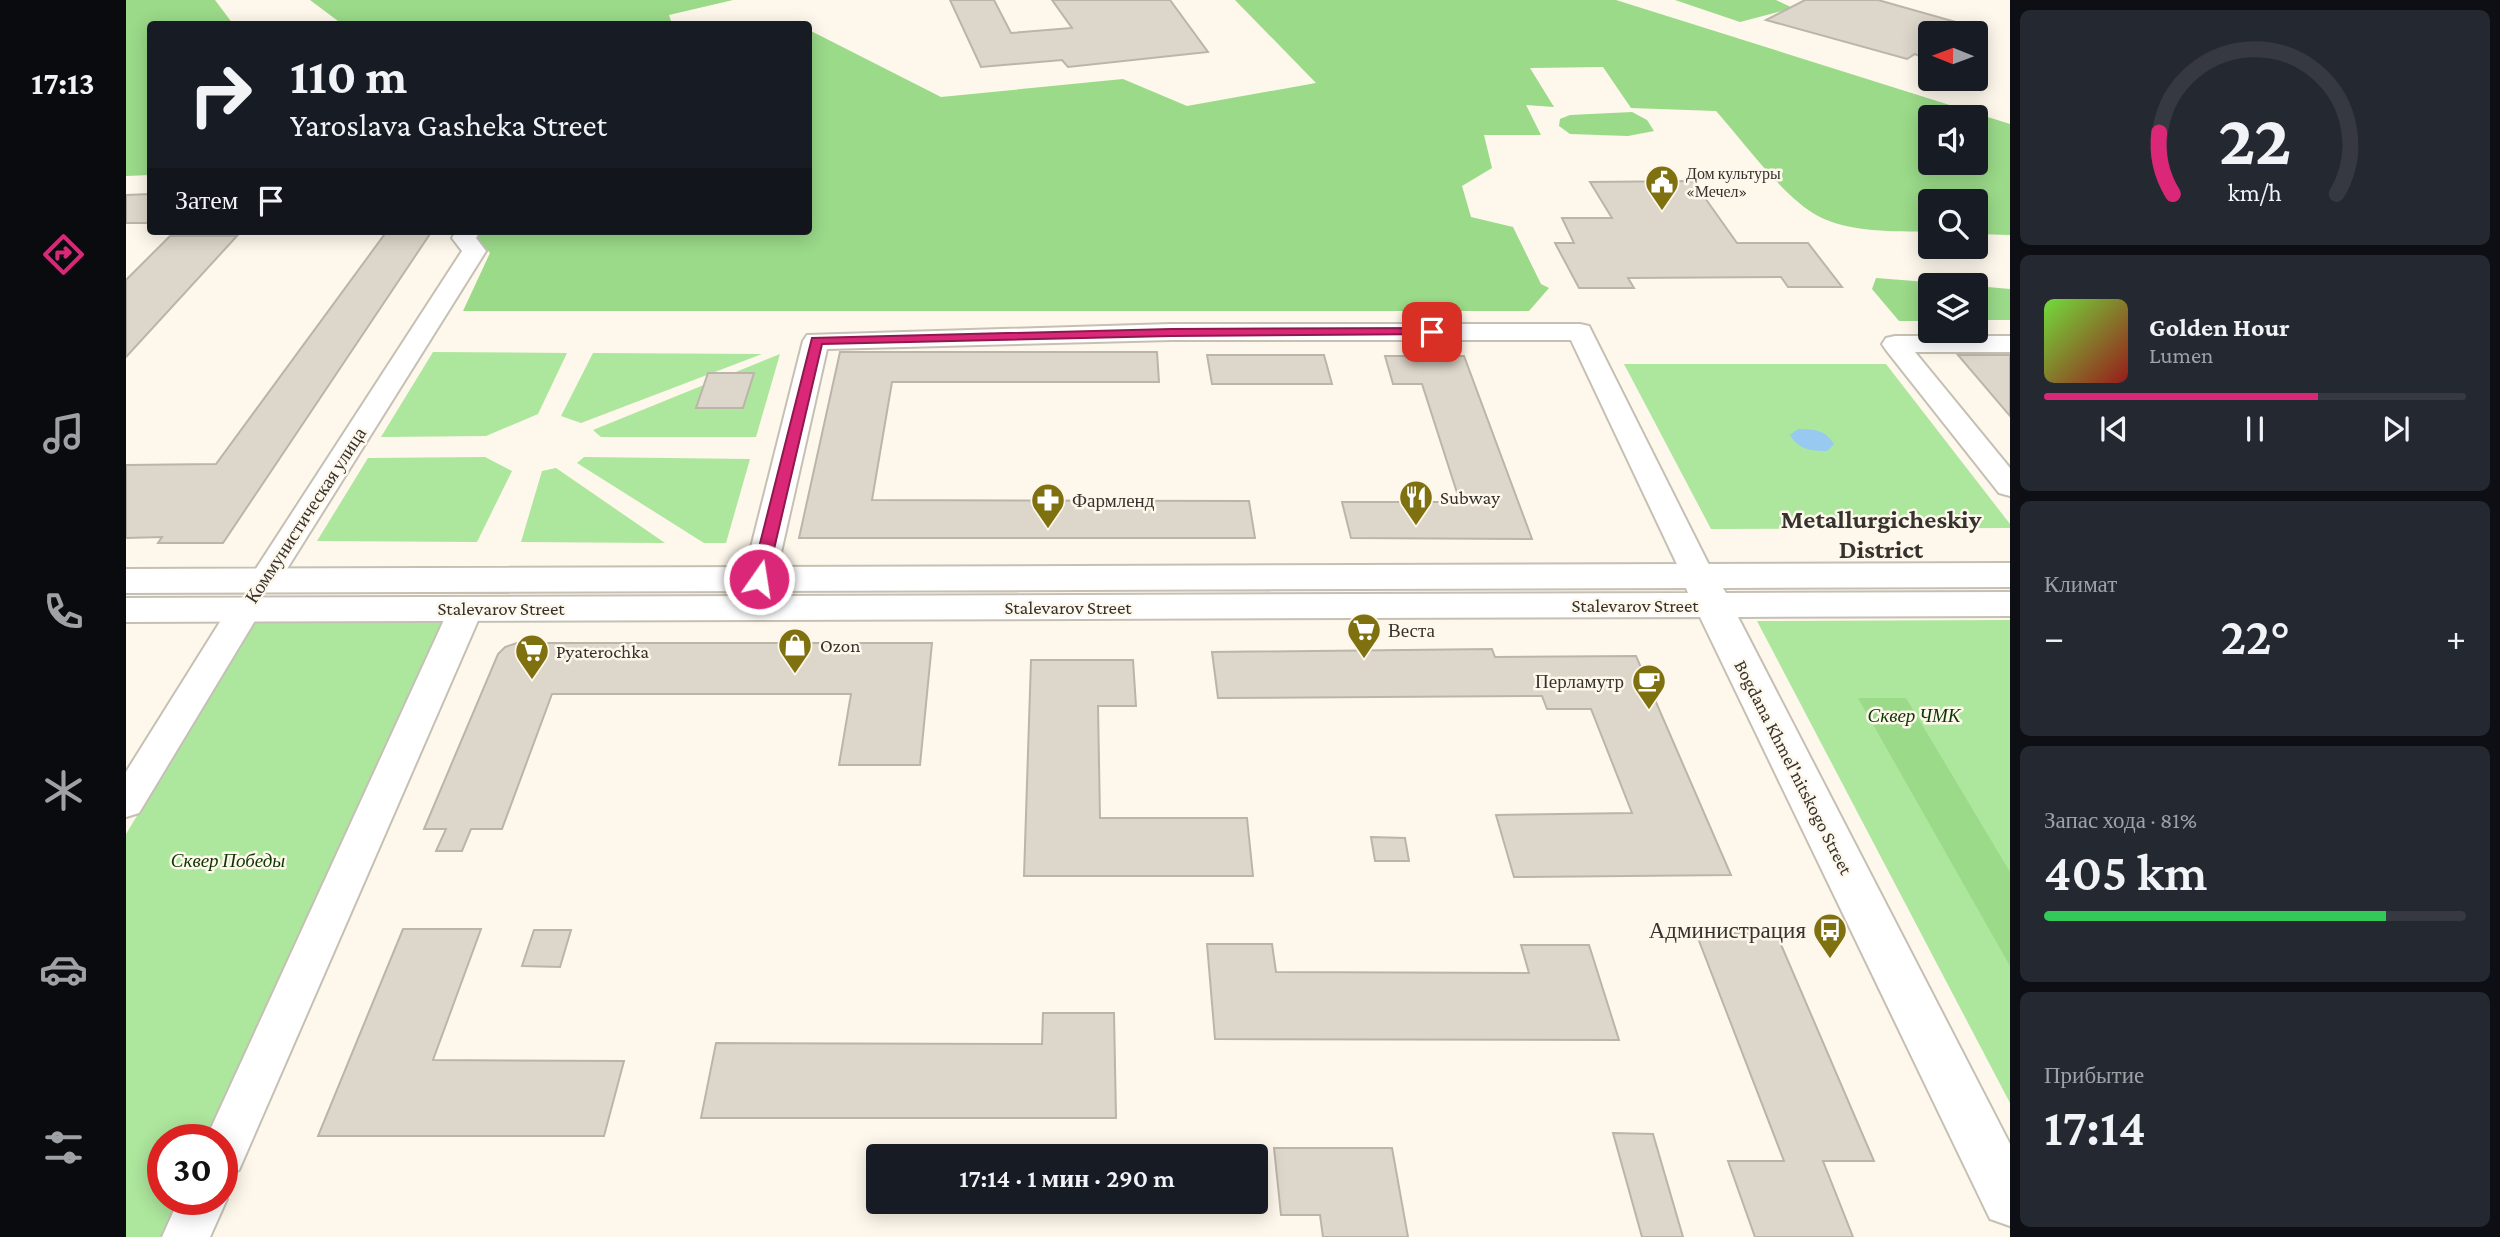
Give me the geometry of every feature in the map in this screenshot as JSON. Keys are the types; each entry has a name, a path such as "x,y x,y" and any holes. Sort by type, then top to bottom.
{"main road":[{"name":"Stalevarov Street","path":"126,581 255,595 466,608 1706,591 2010,575"},
{"name":"Stalevarov Street","path":"126,610 255,595 759,579 1706,591 2010,604"},
{"name":"Bogdana Khmel'nitskogo Street","path":"1706,591 2010,1200"}],"street":[{"name":"Коммунистическая улица","path":"126,803 474,251 464,238 466,235"},
{"name":"Bogdana Khmel'nitskogo Street","path":"759,579 816,341 1171,332 1580,332 1706,591"},
{"path":"2010,344 1895,344 2010,487"},
{"path":"236,1124 466,608"},
{"path":"186,1237 196,1215"}],"green space":[{"path":"126,0 215,0 231,21 147,21 147,175 126,176"},
{"path":"310,0 733,0 669,15 671,21 338,21"},
{"path":"1235,0 1616,0 1950,105 1918,105 1918,175 1988,175 1988,117 2010,124 2010,235 1988,234 1988,189 1918,189 1918,232 1873,230 1831,222 1805,208 1792,196 1764,168 1716,111 1631,108 1603,67 1530,68 1554,107 1526,105 1541,135 1484,135 1492,168 1462,186 1471,217 1513,227 1541,284 1549,288 1529,311 463,311 490,253 475,235 812,235 812,32 941,97 1123,79 1187,106 1316,83"},
{"path":"1675,0 1776,0 1793,8 1740,22"},
{"path":"1632,112 1647,120 1654,131 1628,136 1570,134 1559,126 1560,119 1570,115"},
{"path":"1876,278 1918,281 1918,321 1899,321 1872,289"},
{"path":"1988,287 2010,289 2010,320 1988,320"},
{"path":"433,352 567,353 538,414 486,436 381,437"},
{"path":"593,353 762,354 581,423 561,416"},
{"path":"780,354 756,437 601,437 593,430"},
{"path":"1624,364 1886,364 2010,524 2010,528 1711,529"},
{"path":"485,457 512,471 477,542 317,541 368,458"},
{"path":"584,457 750,459 726,543 704,543 577,463"},
{"path":"556,468 665,543 521,542 542,471"},
{"name":"Сквер ЧМК","path":"2010,620 2010,1103 1757,621"},
{"name":"Сквер Победы","path":"448,621 217,1124 147,1124 147,1215 176,1215 166,1237 126,1237 126,834 254,622"},
{"path":"1858,698 1906,698 2010,872 2010,966"}],"water":[{"path":"1798,429 1819,431 1834,444 1827,451 1806,449 1797,444 1790,435"}],"building":[{"path":"950,0 994,0 1011,33 1072,28 1052,0 1170,0 1208,52 1068,67 1062,60 981,67"},
{"path":"1805,0 1878,0 1952,21 1918,21 1918,55 1915,54 1907,59 1766,20"},
{"name":"Дом культуры «Мечел»","path":"1693,181 1737,243 1808,243 1842,287 1788,287 1781,277 1628,278 1634,288 1579,288 1555,243 1574,243 1562,218 1612,218 1590,182"},
{"path":"147,194 147,223 126,223 126,195"},
{"path":"384,235 429,235 223,543 158,543 162,537 126,538 126,465 216,464"},
{"path":"170,236 237,236 126,357 126,280"},
{"path":"840,352 1157,352 1159,382 892,382 872,500 1249,501 1255,538 799,538"},
{"path":"1207,355 1324,355 1332,384 1212,384"},
{"path":"1958,355 2010,355 2010,416"},
{"path":"1385,356 1464,356 1532,539 1351,538 1342,502 1460,502 1422,384 1393,384"},
{"path":"708,373 754,373 743,408 696,408"},
{"path":"517,643 932,643 920,765 839,765 851,694 552,694 502,829 471,829 462,851 436,851 446,829 424,829 498,654 505,647"},
{"path":"1492,649 1495,657 1636,656 1731,875 1514,877 1496,815 1632,813 1591,709 1547,709 1542,696 1218,698 1212,652"},
{"path":"1031,660 1133,660 1136,706 1098,706 1100,818 1247,818 1253,876 1024,876"},
{"path":"1371,837 1405,838 1409,861 1375,861"},
{"path":"403,929 481,929 433,1060 624,1061 604,1136 318,1136"},
{"path":"534,930 571,930 560,967 522,966"},
{"path":"1696,933 1776,933 1874,1161 1823,1161 1853,1237 1755,1237 1728,1161 1784,1161"},
{"path":"1207,944 1272,944 1276,972 1529,973 1521,945 1589,945 1619,1040 1215,1039"},
{"path":"1043,1013 1114,1013 1116,1118 701,1118 716,1043 1042,1044"},
{"path":"1613,1133 1653,1134 1683,1237 1642,1237"},
{"path":"1274,1148 1392,1148 1408,1237 1323,1237 1320,1215 1281,1215"}],"place":[{"name":"Дом культуры «Мечел»","path":"1662,212"},
{"name":"Subway","path":"1416,527"},
{"name":"Фармленд","path":"1048,530"},
{"name":"Веста","path":"1364,660"},
{"name":"Ozon","path":"795,675"},
{"name":"Pyaterochka","path":"532,681"},
{"name":"Перламутр","path":"1649,711"},
{"name":"Администрация","path":"1830,960"}],"district":[{"name":"Metallurgicheskiy District","path":"1881,534"}],"route":[{"path":"759,579 816,341 1171,332 1432,332"}]}
